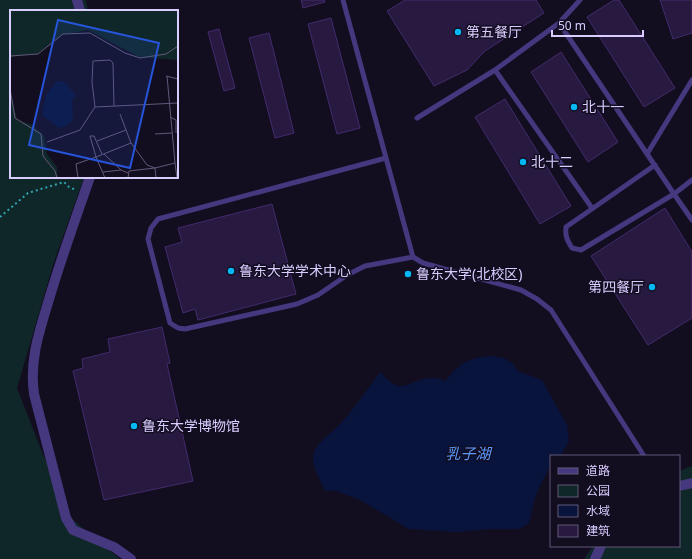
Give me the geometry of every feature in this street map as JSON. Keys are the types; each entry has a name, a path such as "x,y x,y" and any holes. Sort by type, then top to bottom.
{"street":[{"path":"77,0 80,10"},
{"path":"90,178 56,277 34,351 31,376 34,394 66,518 73,530 114,547 131,559"},
{"path":"680,486 692,483"},
{"path":"596,559 602,547"}],"lane":[{"path":"343,0 413,257 422,263 522,290 537,298 551,310 643,455"},
{"path":"417,118 495,70 559,23 580,0"},
{"path":"559,23 692,220"},
{"path":"495,70 592,208"},
{"path":"647,154 692,80"},
{"path":"386,158 158,219 151,228 148,239 170,323 178,328 185,329 292,305 318,295 347,275 365,266 413,257"},
{"path":"655,165 566,227 565,236 572,248 581,250 674,194 692,180"}],"path":[{"path":"0,217 28,193 64,182 69,187 84,193"}],"green space":[{"path":"0,0 86,0 88,10 10,10 10,178 84,178 53,265 17,388 42,452 72,519 120,559 0,559"},
{"path":"692,466 692,559 584,559 592,547 680,547 680,471"}],"water":[{"name":"乳子湖","path":"488,356 506,359 512,363 518,371 542,380 567,425 569,442 561,455 550,455 550,466 539,488 529,523 519,529 492,529 456,532 409,529 360,500 336,491 325,491 313,463 314,453 320,443 348,415 381,372 394,385 400,386 406,386 424,379 435,378 445,381 459,366 474,359"}],"building":[{"path":"301,0 324,0 325,2 303,8"},
{"name":"第五餐厅","path":"405,0 536,0 544,13 485,51 467,70 434,86 387,11"},
{"path":"614,0 619,0 675,88 644,107 587,17"},
{"path":"660,0 692,0 692,33 673,39"},
{"path":"331,18 360,128 337,134 308,24"},
{"path":"219,29 235,88 224,91 208,32"},
{"path":"269,33 294,133 275,138 249,38"},
{"name":"北十一","path":"561,52 618,142 588,162 531,72"},
{"name":"北十二","path":"505,99 571,206 540,224 475,117"},
{"name":"鲁东大学学术中心","path":"272,204 296,294 198,320 195,309 183,313 165,247 182,242 178,228"},
{"name":"第四餐厅","path":"665,208 692,252 692,318 648,345 591,256"},
{"name":"鲁东大学博物馆","path":"162,327 170,363 167,364 193,481 104,500 73,371 83,368 82,359 110,352 108,339"}],"place":[{"name":"第五餐厅","path":"458,32"},
{"name":"北十一","path":"574,107"},
{"name":"北十二","path":"523,162"},
{"name":"鲁东大学学术中心","path":"231,271"},
{"name":"鲁东大学(北校区)","path":"408,274"},
{"name":"第四餐厅","path":"652,287"},
{"name":"鲁东大学博物馆","path":"134,426"}]}
